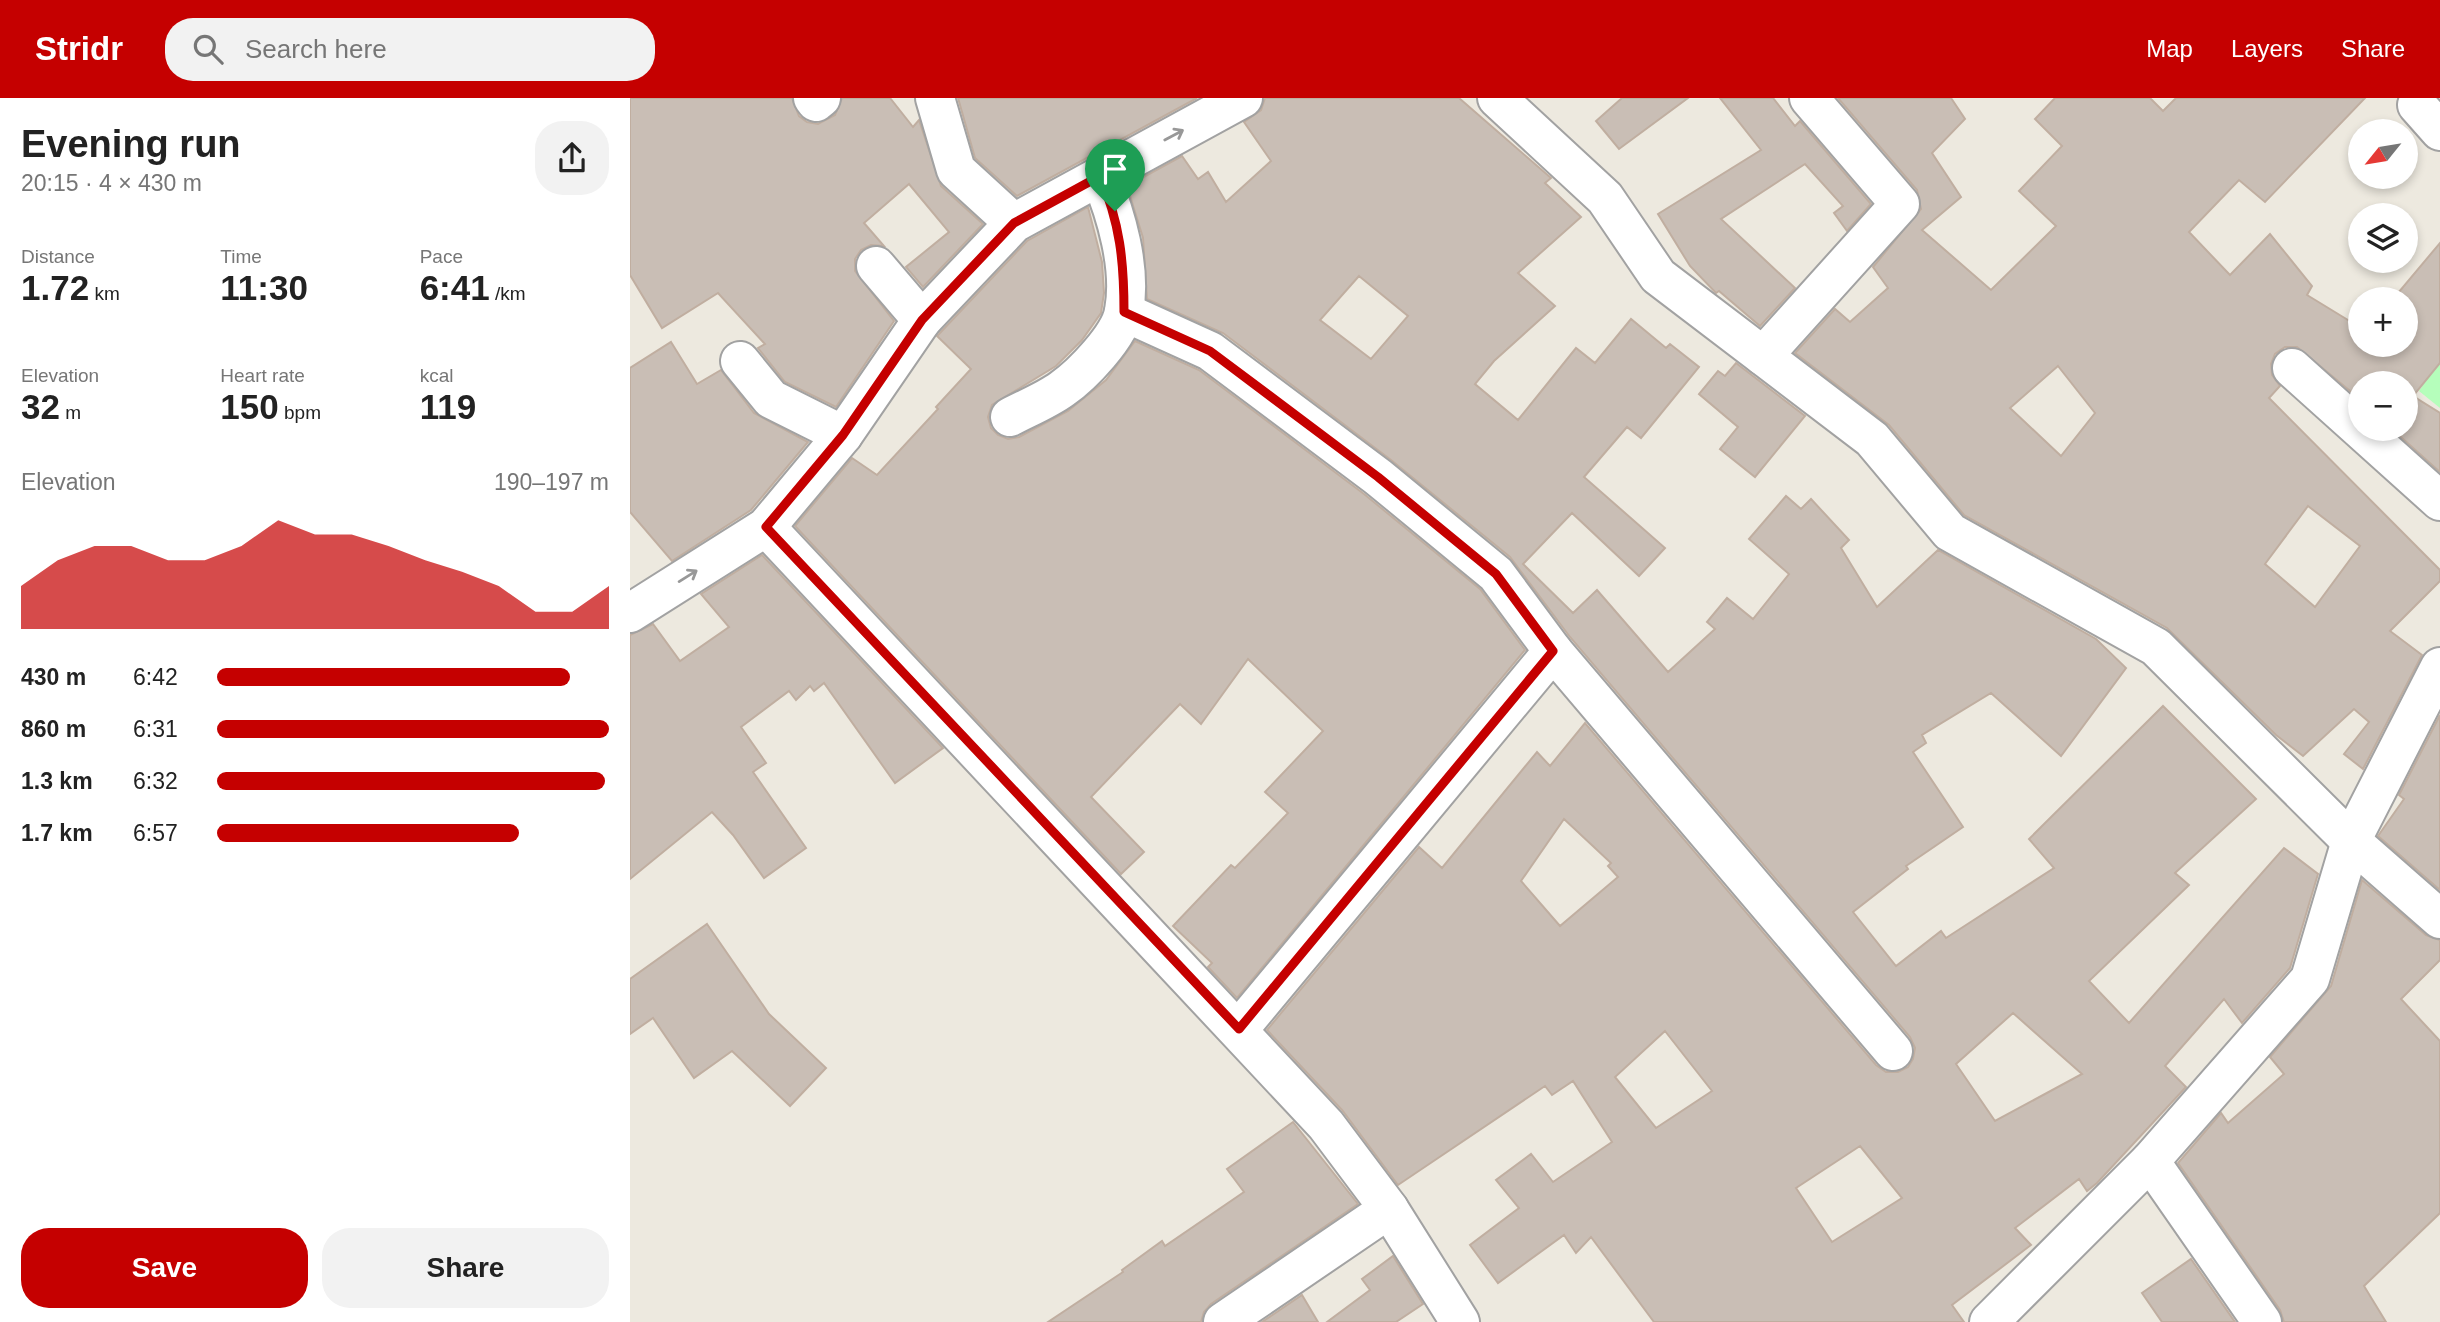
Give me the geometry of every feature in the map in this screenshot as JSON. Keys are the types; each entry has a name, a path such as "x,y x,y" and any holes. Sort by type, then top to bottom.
{"street":[{"path":"813,98 816,102 821,98"},
{"path":"935,98 956,170 1014,223"},
{"path":"630,613 766,527 843,435 922,320 1014,223 1243,98"},
{"path":"1497,98 1605,198 1658,276 1872,439 1950,532 2156,647 2351,841 2440,919"},
{"path":"1763,356 1900,204 1809,98"},
{"path":"1010,417 1062,389 1102,351 1124,312 1121,247 1115,211 1100,176"},
{"path":"876,266 922,320"},
{"path":"1124,312 1210,351 1378,477 1496,574 1553,651 1893,1051"},
{"path":"740,361 771,399 843,435"},
{"path":"2292,368 2440,501"},
{"path":"766,527 1239,1029 1326,1125 1389,1209 1460,1322"},
{"path":"1239,1029 1553,651"},
{"path":"1989,1322 2150,1161 2310,979 2351,841 2440,667"},
{"path":"2150,1161 2262,1322"},
{"path":"1223,1322 1389,1209"}],"green space":[{"path":"2440,359 2440,408 2419,391"}],"building":[{"path":"630,98 792,98 799,116 807,122 818,124 835,115 842,98 890,98 913,127 919,120 941,186 983,224 923,287 906,267 949,232 909,184 864,223 884,246 871,245 861,250 855,259 855,271 894,321 836,407 785,382 758,348 765,344 718,293 662,328 630,275"},
{"path":"958,98 1197,98 1017,196 975,158"},
{"path":"1265,98 1459,98 1551,178 1545,183 1581,217 1518,273 1555,306 1494,361 1475,384 1518,420 1576,348 1595,363 1631,319 1666,348 1670,344 1699,367 1641,438 1627,427 1584,477 1665,548 1639,576 1572,513 1523,564 1573,613 1597,590 1668,672 1715,629 1707,622 1727,598 1753,619 1789,574 1749,539 1786,496 1801,509 1811,499 1849,540 1841,548 1877,607 1938,550 2096,639 2126,668 2061,756 1991,693 1922,735 1926,743 1913,752 1963,827 1906,866 1908,869 1853,912 1896,966 1941,931 1946,938 2054,868 2029,839 2163,706 2256,799 2175,873 2189,885 2089,981 2129,1023 2284,848 2318,874 2290,968 2242,1023 2224,999 2165,1066 2186,1087 2097,1183 2087,1191 2079,1179 2015,1228 2031,1245 1952,1305 1964,1322 1654,1322 1591,1237 1576,1253 1564,1235 1498,1283 1470,1245 1519,1208 1496,1180 1531,1154 1553,1182 1612,1142 1573,1081 1552,1095 1545,1086 1398,1185 1342,1110 1267,1030 1419,847 1442,868 1537,752 1550,766 1585,723 1876,1065 1886,1072 1898,1072 1908,1067 1915,1048 1910,1037 1570,637 1510,557 1391,460 1223,333 1147,299 1143,238 1127,186 1182,156 1198,179 1208,172 1226,202 1271,161 1244,122 1261,110","holes":["1359,276 1408,316 1371,359 1320,320","1564,819 1611,863 1608,866 1618,877 1560,926 1521,881","2013,1013 2082,1074 1995,1121 1956,1064","1665,1031 1712,1091 1656,1128 1615,1077","1860,1146 1902,1198 1832,1242 1796,1188"]},
{"path":"1622,98 1688,98 1619,149 1596,121"},
{"path":"1720,98 1773,98 1795,126 1800,121 1871,204 1847,231 1834,213 1843,206 1805,164 1721,219 1795,288 1760,326 1719,291 1716,293 1690,266 1658,214 1761,150"},
{"path":"1838,98 1951,98 1965,119 1932,153 1961,197 1922,230 1991,290 2056,226 2019,191 2062,146 2035,119 2055,98 2150,98 2163,111 2176,98 2365,98 2265,202 2239,180 2189,232 2230,275 2270,234 2312,286 2307,295 2348,320 2348,357 2418,357 2418,287 2403,287 2415,273 2418,273 2418,269 2440,243 2440,363 2418,390 2418,371 2348,371 2348,389 2297,347 2285,347 2275,354 2271,364 2272,375 2280,386 2269,398 2440,570 2440,581 2390,631 2422,655 2363,769 2344,754 2369,722 2354,709 2303,756 2276,735 2167,628 1964,515 1889,425 1795,353 1835,309 1850,322 1888,288 1873,267 1921,209 1917,190","holes":["2058,366 2095,413 2061,456 2010,408","2308,506 2360,546 2315,607 2265,564"]},
{"path":"1088,207 1102,262 1104,293 1101,313 1082,340 1056,366 992,405 988,417 991,428 1008,439 1019,437 1068,411 1106,380 1135,341 1199,370 1364,494 1480,589 1525,650 1237,998 1208,967 1212,963 1173,926 1231,865 1235,868 1288,813 1265,792 1323,731 1248,659 1201,724 1180,704 1091,797 1144,852 1121,874 795,526 852,458 877,475 938,409 936,407 971,369 937,336 1027,241"},
{"path":"671,342 697,384 721,370 754,413 808,442 751,510 672,561 630,512 630,368"},
{"path":"1736,363 1805,416 1755,477 1720,449 1738,427 1699,394 1718,371 1725,376"},
{"path":"2418,399 2440,413 2440,472 2405,441 2418,441"},
{"path":"762,555 943,748 895,783 824,683 814,691 810,686 796,700 789,691 741,727 766,763 753,772 806,848 764,878 733,835 712,812 630,879 630,635 653,624 680,661 729,627 701,594"},
{"path":"2440,715 2440,890 2378,836 2404,799 2399,795"},
{"path":"2362,880 2426,935 2440,940 2440,960 2401,999 2440,1041 2440,1213 2364,1286 2386,1322 2284,1322 2280,1310 2178,1163 2221,1113 2228,1123 2284,1074 2270,1057 2331,986"},
{"path":"707,924 769,1014 826,1068 790,1106 732,1051 694,1078 653,1018 630,1034 630,979"},
{"path":"1293,1122 1358,1204 1211,1304 1204,1312 1201,1322 1048,1322 1123,1272 1122,1270 1162,1241 1165,1246 1244,1192 1227,1169"},
{"path":"1393,1256 1423,1304 1396,1322 1327,1322 1370,1290 1362,1279"},
{"path":"2191,1259 2235,1322 2162,1322 2142,1293"},
{"path":"1302,1295 1318,1322 1262,1322"}],"route":[{"path":"1100,176 1115,211 1124,259 1124,312 1210,351 1378,477 1496,574 1553,651 1239,1029 766,527 843,435 922,320 1014,223 1100,176"}]}
